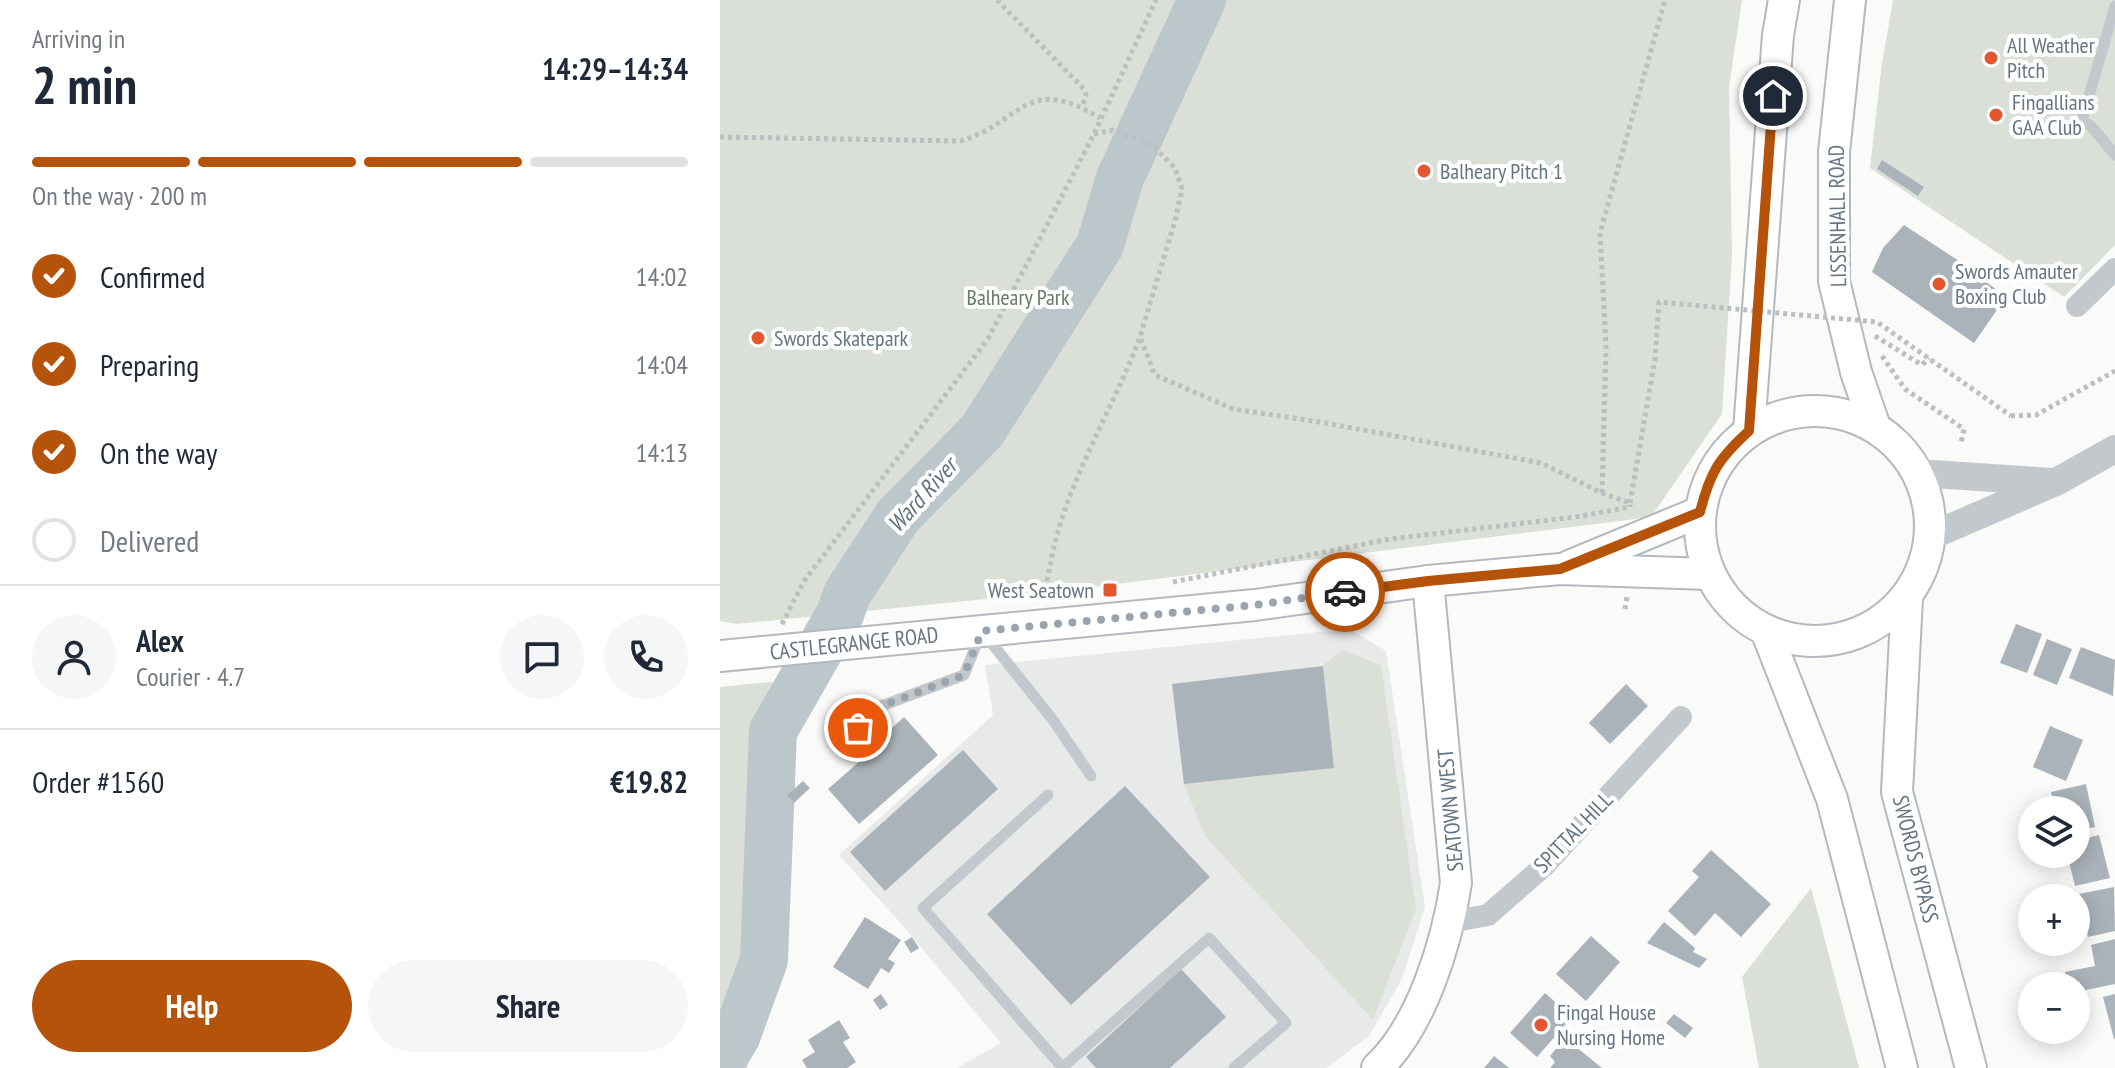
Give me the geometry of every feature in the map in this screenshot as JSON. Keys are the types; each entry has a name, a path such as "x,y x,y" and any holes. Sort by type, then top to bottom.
{"main road":[{"path":"1749,431 1778,35 1784,0"},
{"name":"LISSENHALL ROAD","path":"1850,0 1834,152 1834,281 1856,372 1875,427"},
{"path":"1811,410 1845,414 1875,427 1900,447 1918,473 1931,514 1931,536 1923,568 1907,598 1878,624 1843,639 1804,642 1767,633 1743,618 1724,598 1709,574 1700,544 1700,512 1708,481 1725,453 1749,431 1778,416 1811,410"},
{"name":"CASTLEGRANGE ROAD","path":"1560,569 1700,512"},
{"name":"CASTLEGRANGE ROAD","path":"720,656 804,635 873,640 982,631 1052,607 1271,603 1428,581 1560,569 1709,574"},
{"name":"SEATOWN WEST","path":"1377,1068 1390,1056 1420,1005 1450,922 1456,883 1428,581"},
{"name":"SWORDS BYPASS","path":"1907,598 1897,792 1971,1068"},
{"path":"1767,633 1832,799 1902,1068"}],"street":[{"path":"2077,306 2115,269"},
{"path":"1931,536 2056,482 2115,449"},
{"path":"1918,473 2056,482"},
{"name":"SPITTAL HILL","path":"1450,922 1488,915 1544,866 1681,717"}],"lane":[{"path":"2115,6 2082,120 2092,127 2115,155"},
{"path":"841,749 876,708 964,675 982,631 1053,720 1091,776"},
{"path":"1048,795 923,908 1063,1068 1209,938 1286,1023 1234,1068"}],"path":[{"path":"997,0 1084,89 1086,95 1082,107"},
{"path":"782,625 804,581 988,339 1094,134 1156,0"},
{"path":"1602,493 1606,347 1600,233 1665,0"},
{"path":"720,137 960,141 976,137 1021,106 1042,100 1075,103 1100,118"},
{"path":"1036,599 1052,607 1056,536 1080,472 1125,379 1182,189 1175,168 1152,145 1113,130 1094,134"},
{"path":"1630,505 1655,359 1659,302 1877,322 2011,416 2036,415 2115,371"},
{"path":"1873,342 1864,331 1922,365 1929,358"},
{"path":"1140,337 1155,375 1233,409 1541,463 1630,505"},
{"path":"1881,354 1905,389 1964,429 1961,443"},
{"path":"1164,583 1390,539 1575,517 1630,505"},
{"path":"767,627 782,625 804,635"}],"shaded area":[{"path":"1350,629 1386,651 1425,907 1402,979 1369,1036 1326,1068 957,1068 1001,1043 839,855 993,715 985,665"}],"green space":[{"name":"Balheary Park","path":"720,0 1742,0 1729,87 1732,255 1722,414 1651,517 1045,593 737,624 720,621"},
{"name":"Fingallians GAA Club","path":"1893,0 2115,0 2115,245 2064,297 1870,168"},
{"path":"1342,650 1381,665 1416,909 1373,1020 1205,836 1184,784 1334,768 1323,666"},
{"path":"826,676 784,736 778,790 794,806 780,880 773,980 747,1068 731,1068 720,1061 720,687"},
{"path":"1811,888 1859,1068 1759,1068 1742,977"}],"building":[{"path":"1882,160 1924,187 1918,196 1877,169"},
{"name":"Swords Amauter Boxing Club","path":"1904,225 2006,297 1974,343 1872,272 1883,248"},
{"path":"2016,624 2042,634 2027,673 2000,663"},
{"path":"2047,639 2072,649 2057,685 2033,675"},
{"path":"2081,647 2115,660 2113,696 2069,678"},
{"path":"1323,666 1334,768 1184,784 1172,684"},
{"path":"1626,684 1648,706 1610,744 1589,723"},
{"path":"904,717 938,755 859,824 828,789 884,740 881,738"},
{"path":"2050,726 2083,740 2066,781 2033,767"},
{"path":"963,750 998,789 885,891 850,852"},
{"path":"803,781 810,788 794,803 787,795"},
{"path":"2086,784 2089,796 2052,796 2051,792"},
{"path":"1125,786 1210,877 1071,1005 987,914"},
{"path":"2090,803 2095,827 2090,828"},
{"path":"2099,835 2110,878 2074,884 2070,868 2090,868 2090,837"},
{"path":"1711,850 1771,904 1741,937 1715,913 1695,936 1668,911 1699,877 1692,871"},
{"path":"2114,887 2115,931 2090,937 2090,892"},
{"path":"865,917 901,940 888,959 895,963 889,973 881,968 868,989 833,967"},
{"path":"1664,922 1695,948 1693,952 1707,959 1699,968 1647,943"},
{"path":"1591,936 1620,962 1586,1001 1556,974"},
{"path":"912,937 919,948 911,953 904,942"},
{"path":"2115,939 2115,984 2090,989 2090,972 2065,972 2095,966 2091,945"},
{"path":"1181,969 1226,1017 1170,1068 1096,1068 1086,1057"},
{"name":"Fingal House Nursing Home","path":"1545,993 1572,1017 1537,1057 1510,1033"},
{"path":"881,994 888,1005 880,1010 873,1000"},
{"path":"2115,994 2115,1038 2114,1039 2103,997"},
{"path":"1674,1014 1693,1028 1685,1038 1666,1023"},
{"path":"839,1020 850,1038 843,1042 856,1062 847,1068 807,1068 802,1060 815,1052 808,1040"},
{"path":"1565,1038 1602,1068 1550,1068 1555,1062 1550,1056"},
{"path":"1494,1056 1509,1068 1484,1068"}],"waterway":[{"name":"Ward River","path":"720,1063 736,1037 764,960 773,731 840,614 847,594 898,516 982,431 1100,245 1120,178 1202,0"}],"way so far":[{"path":"858,728 876,708 964,675 982,631 1255,605 1345,592"}],"place":[{"name":"All Weather Pitch","path":"1991,58"},
{"name":"Fingallians GAA Club","path":"1996,115"},
{"name":"Balheary Pitch 1","path":"1424,171"},
{"name":"Swords Amauter Boxing Club","path":"1939,284"},
{"name":"Swords Skatepark","path":"758,338"},
{"name":"West Seatown","path":"1110,590"},
{"name":"Fingal House Nursing Home","path":"1541,1025"}],"route":[{"path":"1345,592 1560,569 1700,512 1708,481 1725,453 1749,431 1773,96"}]}
